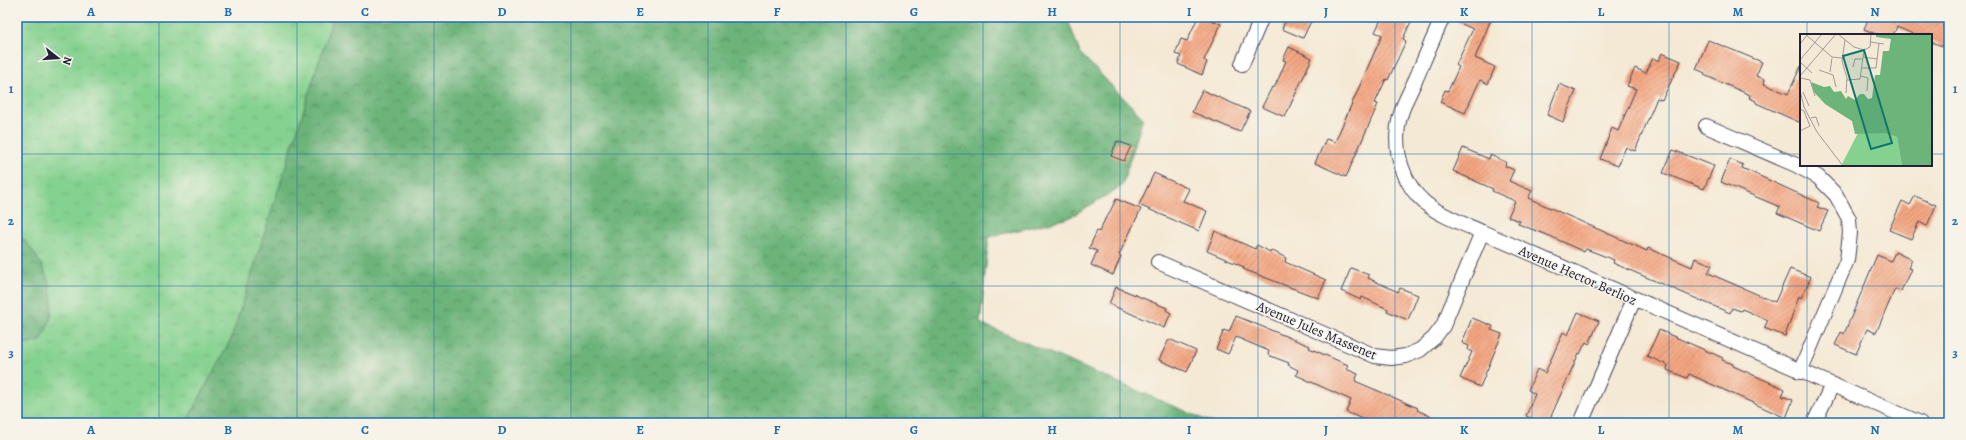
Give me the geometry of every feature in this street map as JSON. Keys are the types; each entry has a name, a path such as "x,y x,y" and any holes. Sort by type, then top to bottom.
{"street":[{"path":"1242,64 1262,17"},
{"name":"Avenue Hector Berlioz","path":"1442,17 1402,112 1397,134 1399,157 1408,181 1414,191 1426,203 1436,210 1482,232 1800,372 1920,423"},
{"path":"1706,126 1796,165 1818,177 1836,195 1849,219 1850,233 1847,260 1800,372"},
{"name":"Avenue Jules Massenet","path":"1158,262 1375,356 1396,358 1420,350 1438,334 1482,232"},
{"path":"1581,423 1634,299"},
{"path":"1814,423 1832,385"}],"green space":[{"path":"17,17 333,17 234,334 186,423 17,423"},
{"path":"333,17 1067,17 1080,53 1143,118 1122,186 1069,218 989,237 980,323 1213,423 186,423 231,339"},
{"path":"17,233 32,250 44,270 51,292 52,303 49,322 41,341 17,346"}],"building":[{"path":"1198,17 1204,17 1221,24 1204,60 1207,62 1202,75 1178,64 1181,56 1175,54 1181,39 1187,41"},
{"path":"1287,17 1313,17 1303,38 1282,29"},
{"path":"1382,17 1413,17 1403,39 1406,41 1388,80 1386,79 1375,103 1378,104 1346,177 1315,163 1326,139 1335,142 1382,35 1375,32"},
{"path":"1451,17 1492,17 1475,58 1495,67 1488,84 1480,80 1465,113 1440,102 1445,90 1448,91 1459,67 1456,65 1473,29 1451,19"},
{"path":"1869,17 1947,17 1943,26 1949,28 1949,37 1945,47 1932,42 1932,34 1913,34 1897,27 1894,34 1876,34 1864,29"},
{"path":"1708,40 1762,62 1756,76 1765,79 1764,84 1788,94 1800,68 1800,123 1756,103 1756,101 1749,98 1750,95 1704,75 1705,73 1696,69"},
{"path":"1289,47 1312,58 1285,117 1262,107 1280,75 1286,61 1283,60"},
{"path":"1662,53 1681,61 1662,100 1657,98 1635,151 1626,147 1618,166 1600,159 1612,128 1618,131 1636,89 1627,86 1635,68 1646,73 1653,58 1659,61"},
{"path":"1559,84 1576,91 1563,122 1547,115"},
{"path":"1202,90 1250,111 1240,132 1192,112"},
{"path":"1117,141 1131,146 1124,161 1111,156"},
{"path":"1463,148 1489,159 1490,155 1506,162 1505,166 1514,170 1509,181 1532,191 1528,198 1647,251 1648,248 1692,267 1695,258 1712,265 1708,273 1775,302 1790,269 1811,277 1801,298 1799,296 1785,336 1764,328 1768,320 1742,309 1741,311 1732,308 1730,313 1613,263 1614,260 1586,249 1584,252 1550,236 1518,224 1520,221 1508,217 1515,201 1492,191 1493,189 1453,171"},
{"path":"1673,150 1714,166 1704,189 1663,173"},
{"path":"1730,159 1743,165 1742,168 1819,203 1817,207 1828,211 1819,231 1777,213 1780,207 1721,182"},
{"path":"1154,173 1189,189 1183,201 1207,211 1199,231 1139,205"},
{"path":"1915,196 1936,205 1927,226 1919,222 1911,239 1889,230 1902,201 1910,205"},
{"path":"1116,199 1141,209 1119,255 1121,256 1113,275 1091,265 1097,251 1089,248"},
{"path":"1215,231 1255,249 1257,245 1270,252 1271,250 1286,258 1285,262 1326,280 1318,298 1243,269 1244,267 1207,251"},
{"path":"1895,252 1912,260 1908,268 1911,269 1901,291 1895,289 1876,333 1867,329 1856,354 1835,345 1841,332 1844,334 1877,255 1891,261"},
{"path":"1351,268 1369,275 1368,278 1398,292 1400,288 1418,295 1408,320 1387,311 1388,309 1362,297 1361,300 1341,291"},
{"path":"1116,287 1167,308 1166,310 1171,313 1164,328 1109,304"},
{"path":"1578,312 1599,321 1589,344 1586,342 1580,354 1579,353 1548,423 1542,423 1526,416 1535,394 1528,390 1537,369 1545,373 1563,332 1568,335"},
{"path":"1236,316 1310,346 1309,348 1348,365 1346,369 1358,374 1355,381 1418,408 1417,410 1445,423 1372,423 1346,412 1351,400 1296,375 1298,370 1288,365 1289,363 1268,355 1269,351 1236,337 1228,354 1216,349 1224,330 1229,332"},
{"path":"1472,318 1493,326 1491,330 1502,334 1480,387 1460,378 1472,352 1468,350 1469,346 1462,343"},
{"path":"1659,330 1723,358 1722,360 1733,364 1733,366 1785,389 1782,396 1793,400 1786,418 1689,374 1687,378 1667,370 1668,365 1647,356"},
{"path":"1169,339 1196,351 1187,372 1159,360"}]}
